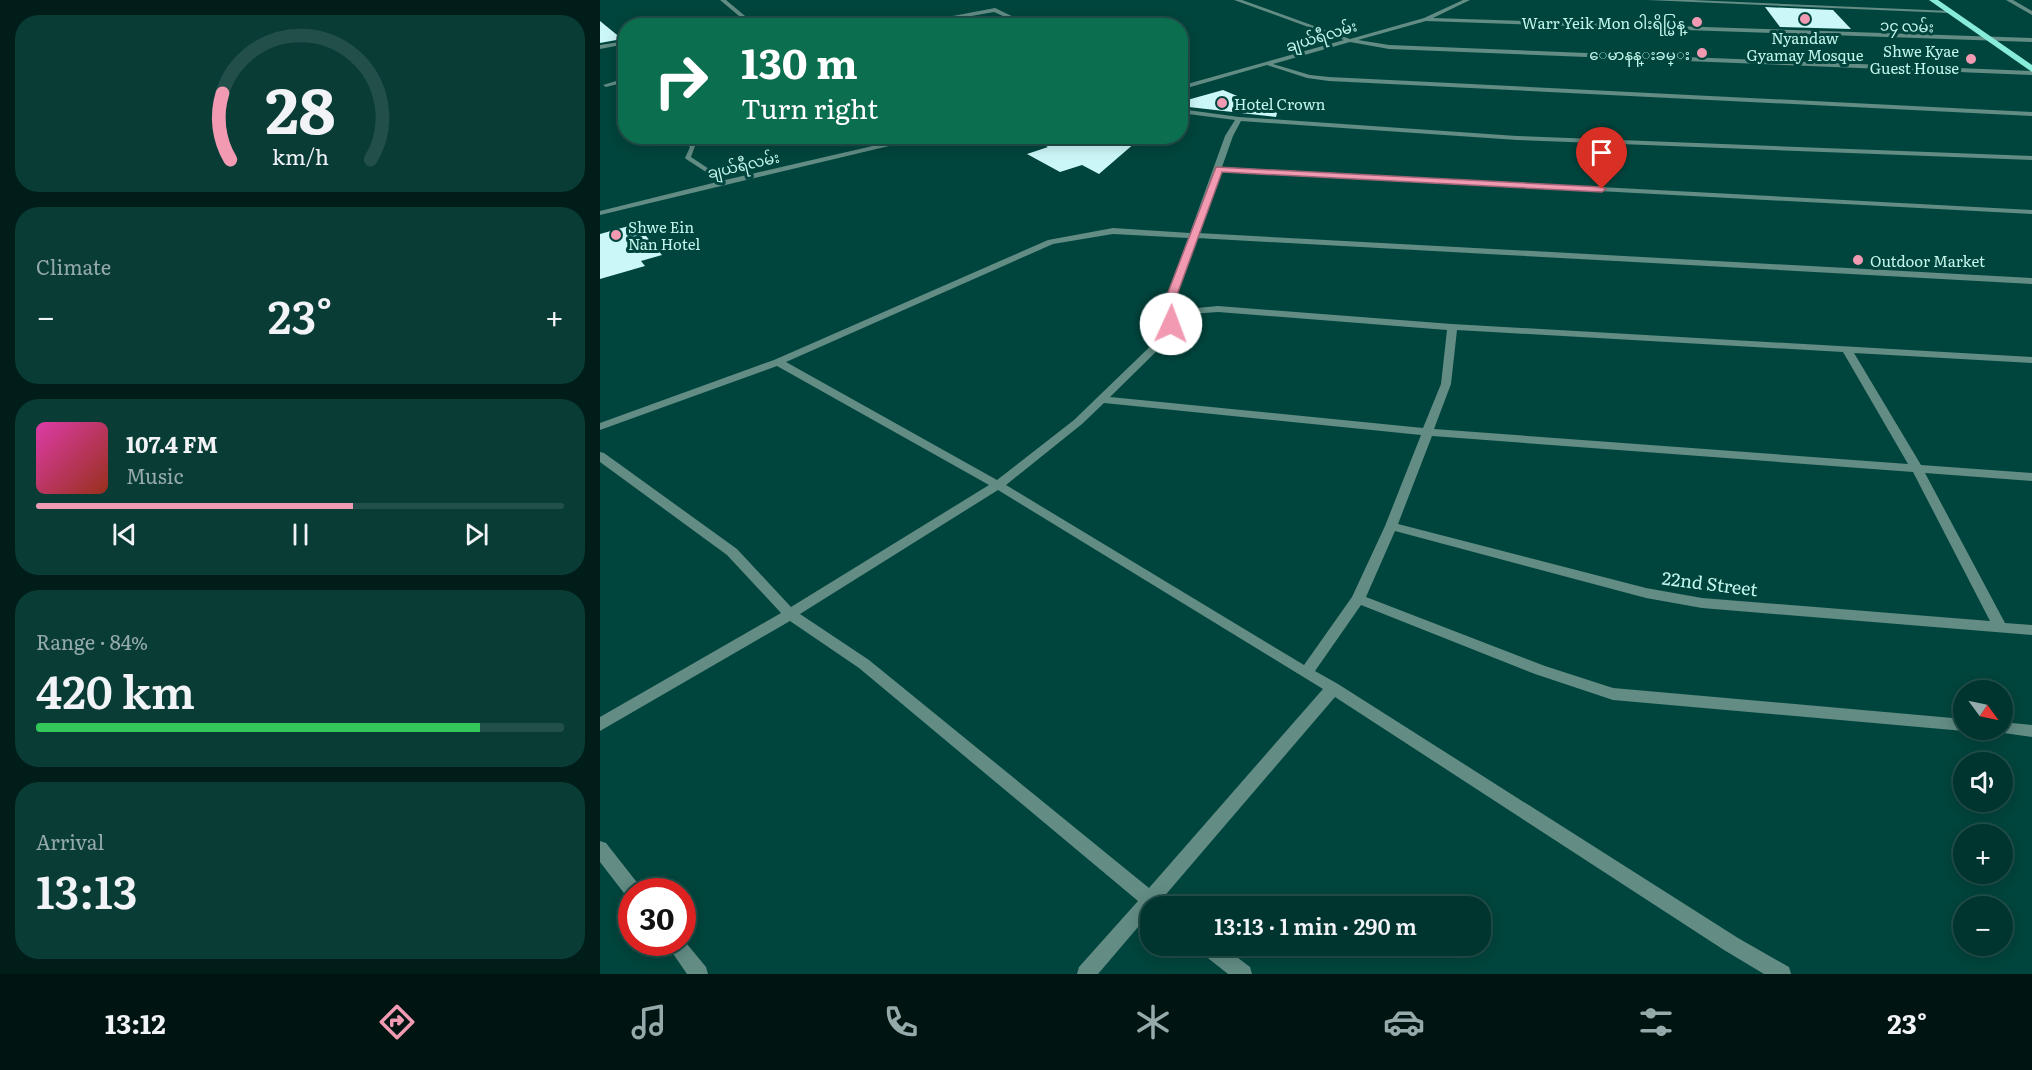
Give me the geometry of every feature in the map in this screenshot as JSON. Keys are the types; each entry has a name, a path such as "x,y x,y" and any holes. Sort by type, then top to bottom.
{"highway":[{"path":"1933,0 2032,71"}],"street":[{"path":"723,0 746,18"},
{"path":"1236,0 1348,40 1389,47 1442,51 2032,71"},
{"name":"ချယ်ရီလမ်း","path":"1188,86 1426,19 1467,0"},
{"path":"1650,0 1949,11"},
{"path":"2009,0 2032,13"},
{"path":"948,18 995,10 1013,18"},
{"name":"၁၄ လမ်း","path":"1426,19 2032,40"},
{"path":"1270,64 1309,77 1329,79 2032,114"},
{"path":"1188,112 1239,119 1517,138 2032,158"},
{"path":"600,725 790,614 998,485 1078,422 1168,335 1172,295 1229,136 1239,119"},
{"name":"ချယ်ရီလမ်း","path":"600,213 881,144"},
{"path":"1219,169 2032,212"},
{"path":"600,428 778,362 1051,242 1113,231 2032,281"},
{"path":"1172,313 1218,309 1452,327 2032,360"},
{"path":"1306,673 1358,599 1391,526 1446,384 1452,327"},
{"path":"1847,350 1916,467 2000,627"},
{"path":"778,362 998,485 1333,688 1731,944 1782,974"},
{"path":"1100,399 1429,432 2032,477"},
{"path":"600,456 732,552 790,614 864,664 1144,896"},
{"name":"22nd Street","path":"1391,526 1646,593 1702,603 2032,630"},
{"path":"1358,599 1540,670 1613,694 1953,724"},
{"path":"1161,896 1333,688"},
{"path":"2013,729 2032,731"},
{"path":"600,849 623,878"},
{"path":"1086,974 1140,918"},
{"path":"685,956 699,974"},
{"path":"1220,956 1243,974"}],"lane":[{"path":"600,47 618,44"},
{"path":"606,85 618,82"},
{"path":"689,144 693,147 688,158 725,182"}],"building":[{"path":"1765,7 1833,10 1851,29 1780,27"},
{"path":"600,21 618,36 618,40 600,43"},
{"path":"1223,90 1277,113 1276,117 1188,107 1188,100"},
{"path":"1042,144 1134,144 1099,174 1082,165 1060,172 1027,154 1048,147"},
{"path":"636,224 662,255 641,261 645,266 600,279 600,234"}],"place":[{"name":"Nyandaw Gyamay Mosque","path":"1805,19"},
{"name":"Warr Yeik Mon ဝါးရိပ္မြန္","path":"1697,22"},
{"name":"ေမာနန္းခမ္း","path":"1702,53"},
{"name":"Shwe Kyae Guest House","path":"1971,59"},
{"name":"Hotel Crown","path":"1222,103"},
{"name":"Shwe Ein Nan Hotel","path":"616,235"},
{"name":"Outdoor Market","path":"1858,260"}],"route":[{"path":"1171,324 1172,295 1219,169 1602,189"}]}
